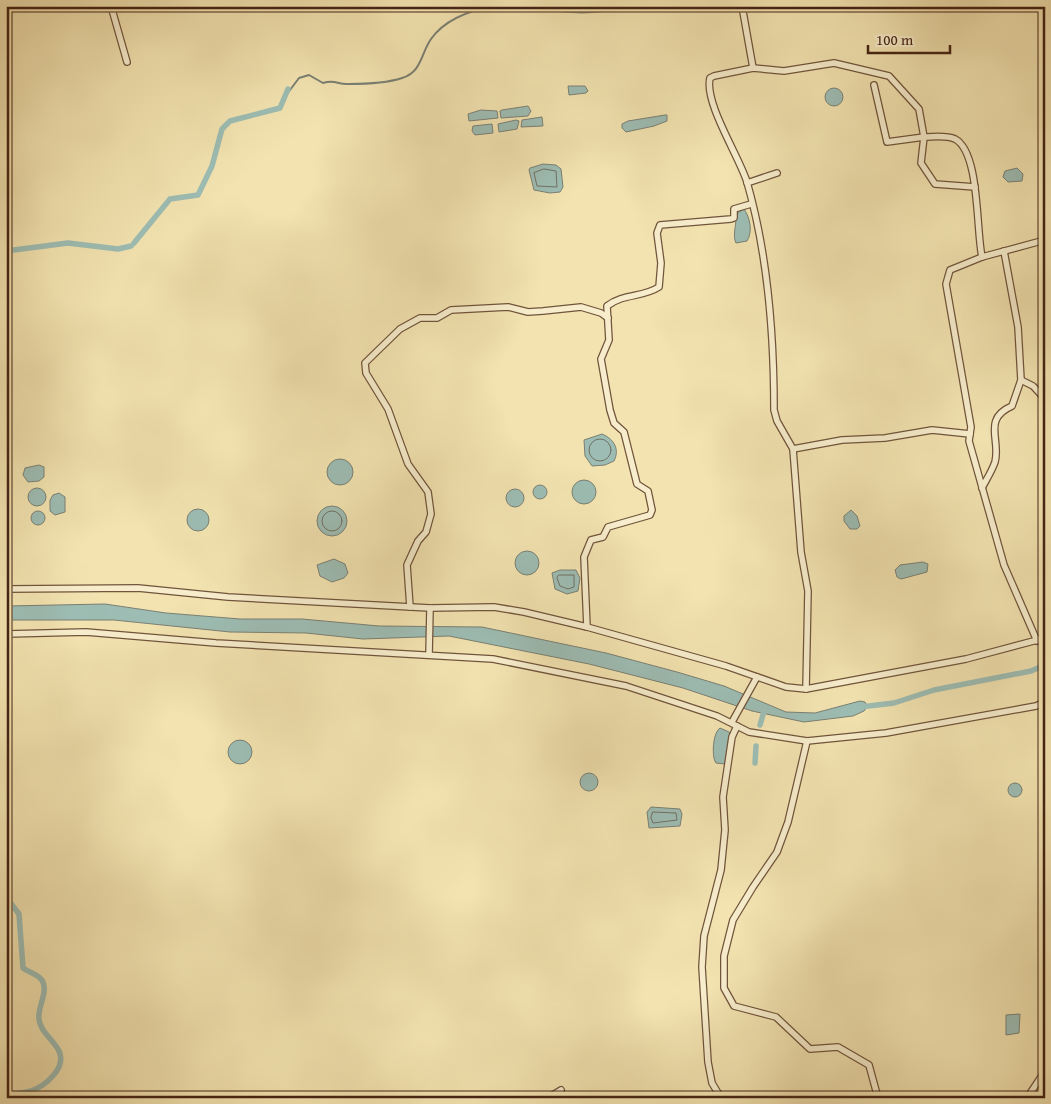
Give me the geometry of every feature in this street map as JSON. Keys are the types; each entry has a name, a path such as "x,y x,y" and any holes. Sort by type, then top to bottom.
{"street":[{"path":"111,6 127,62"},
{"path":"742,6 753,68"},
{"path":"806,688 808,591 801,552 793,449 777,421 774,410 770,295 747,182 713,103 709,82 714,76 753,68 784,71 834,63 888,76 919,109 924,137 920,163 935,184 976,188"},
{"path":"874,85 887,142 924,137 949,137 957,140 968,159 976,188 976,216 982,257"},
{"path":"747,182 777,173"},
{"path":"587,627 584,557 591,540 603,537 608,527 650,515 652,510 648,491 637,484 624,432 614,423 610,410 601,360 609,340 607,306 618,298 652,292 659,287 661,263 657,233 660,225 731,220 734,218 734,209 751,204"},
{"path":"1037,641 1004,565 969,441 968,407 946,284 950,270 982,257 1045,240"},
{"path":"982,488 995,461 994,425 1001,411 1012,406 1021,380 1018,327 1004,251"},
{"path":"410,607 407,565 418,541 426,532 431,514 428,492 408,464 388,409 366,373 365,363 400,329 420,318 437,318 452,310 508,307 535,312 580,307 601,313 608,318"},
{"path":"1021,380 1033,386 1045,399"},
{"path":"793,449 842,440 885,438 932,430 970,434"},
{"path":"6,589 138,588 228,597 410,607 494,607 587,627 786,687 806,688 966,658 1045,638"},
{"path":"429,654 430,608"},
{"path":"6,634 86,632 216,643 493,659 626,686 734,724 749,732 807,741 886,733 1036,706 1045,702"},
{"path":"721,1098 712,1083 708,1062 702,967 704,936 721,870 725,830 723,797 734,724 757,677"},
{"path":"807,741 788,822 777,852 753,887 734,920 724,956 724,988 734,1006 776,1016 810,1049 838,1047 869,1065 878,1098"},
{"path":"1027,1098 1045,1071"},
{"path":"548,1098 561,1090"}],"water":[{"path":"568,86 585,86 588,91 586,93 569,95"},
{"path":"830,88 838,88 843,93 841,104 830,106 825,101 825,93"},
{"path":"528,106 531,111 528,116 501,118 500,111 502,110"},
{"path":"481,110 497,111 498,118 469,121 468,114"},
{"path":"667,115 667,121 654,126 626,132 622,128 622,124 628,121"},
{"path":"542,117 543,126 521,127 522,120"},
{"path":"519,121 517,129 499,132 498,124"},
{"path":"492,124 493,133 475,135 472,131 473,126"},
{"path":"543,164 556,165 561,169 563,187 560,192 550,193 534,190 529,170"},
{"path":"1017,168 1023,174 1022,181 1008,182 1003,177 1005,171"},
{"path":"744,209 749,220 750,233 747,241 736,243 734,236 736,214"},
{"path":"602,434 615,445 616,457 614,461 605,465 592,466 585,456 584,440"},
{"path":"340,459 349,463 353,472 349,481 340,485 331,481 327,472 331,463"},
{"path":"39,465 44,467 44,477 39,481 28,482 23,475 25,468"},
{"path":"584,480 592,484 596,492 592,500 584,504 576,500 572,492 576,484"},
{"path":"537,485 543,485 547,492 543,499 537,499 533,495 533,489"},
{"path":"37,488 45,493 46,497 41,505 37,506 29,501 28,497 33,489"},
{"path":"511,489 519,489 524,494 522,505 511,507 506,502 506,494"},
{"path":"59,493 65,497 65,512 55,515 50,511 50,500 53,495"},
{"path":"332,506 338,507 346,515 346,527 338,535 332,536 326,535 318,527 317,521 318,515 326,507"},
{"path":"198,509 206,512 209,520 206,528 198,531 190,528 187,520 190,512"},
{"path":"851,510 857,516 860,526 857,529 850,529 844,521 844,516"},
{"path":"35,511 41,511 45,518 41,525 35,525 31,521 31,515"},
{"path":"527,551 532,552 538,558 538,568 532,574 527,575 522,574 516,568 515,563 516,558 522,552"},
{"path":"334,559 345,564 348,573 344,578 332,582 320,576 317,565"},
{"path":"923,562 928,564 927,572 901,579 897,577 895,570 900,565"},
{"path":"560,570 576,570 580,578 578,591 567,594 555,589 552,573"},
{"path":"105,604 166,613 240,619 302,619 379,626 482,627 606,653 677,672 724,686 786,712 815,713 860,701 865,702 867,707 864,711 853,716 804,722 752,711 683,688 589,664 449,636 363,639 306,633 230,632 114,620 6,620 6,606"},
{"path":"720,728 729,732 731,737 725,764 716,763 714,760 714,739"},
{"path":"240,740 248,744 252,752 248,760 240,764 232,760 228,752 232,744"},
{"path":"589,773 597,778 598,782 593,790 589,791 581,786 580,782 585,774"},
{"path":"1012,783 1018,783 1022,790 1018,797 1012,797 1008,793 1008,787"},
{"path":"651,807 680,809 682,814 680,826 649,828 647,812"},
{"path":"1020,1014 1019,1033 1006,1035 1006,1015"}],"waterway":[{"path":"287,94 299,78 309,75 323,83 345,84 376,83 402,78 414,71 431,39 444,26 460,16 495,6"},
{"path":"528,6 577,12 602,11 626,6"},
{"path":"134,243 170,199 198,195 212,166 222,129 230,121 280,108 288,89"},
{"path":"6,251 68,243 118,249 131,246"},
{"path":"860,707 894,703 934,690 1031,671 1045,665"},
{"path":"760,725 765,708"},
{"path":"755,763 756,746"},
{"path":"6,897 19,914 23,968 38,976 43,982 44,992 39,1014 40,1024 44,1032 57,1047 61,1057 57,1070 48,1081 37,1089 12,1095 10,1098"}]}
